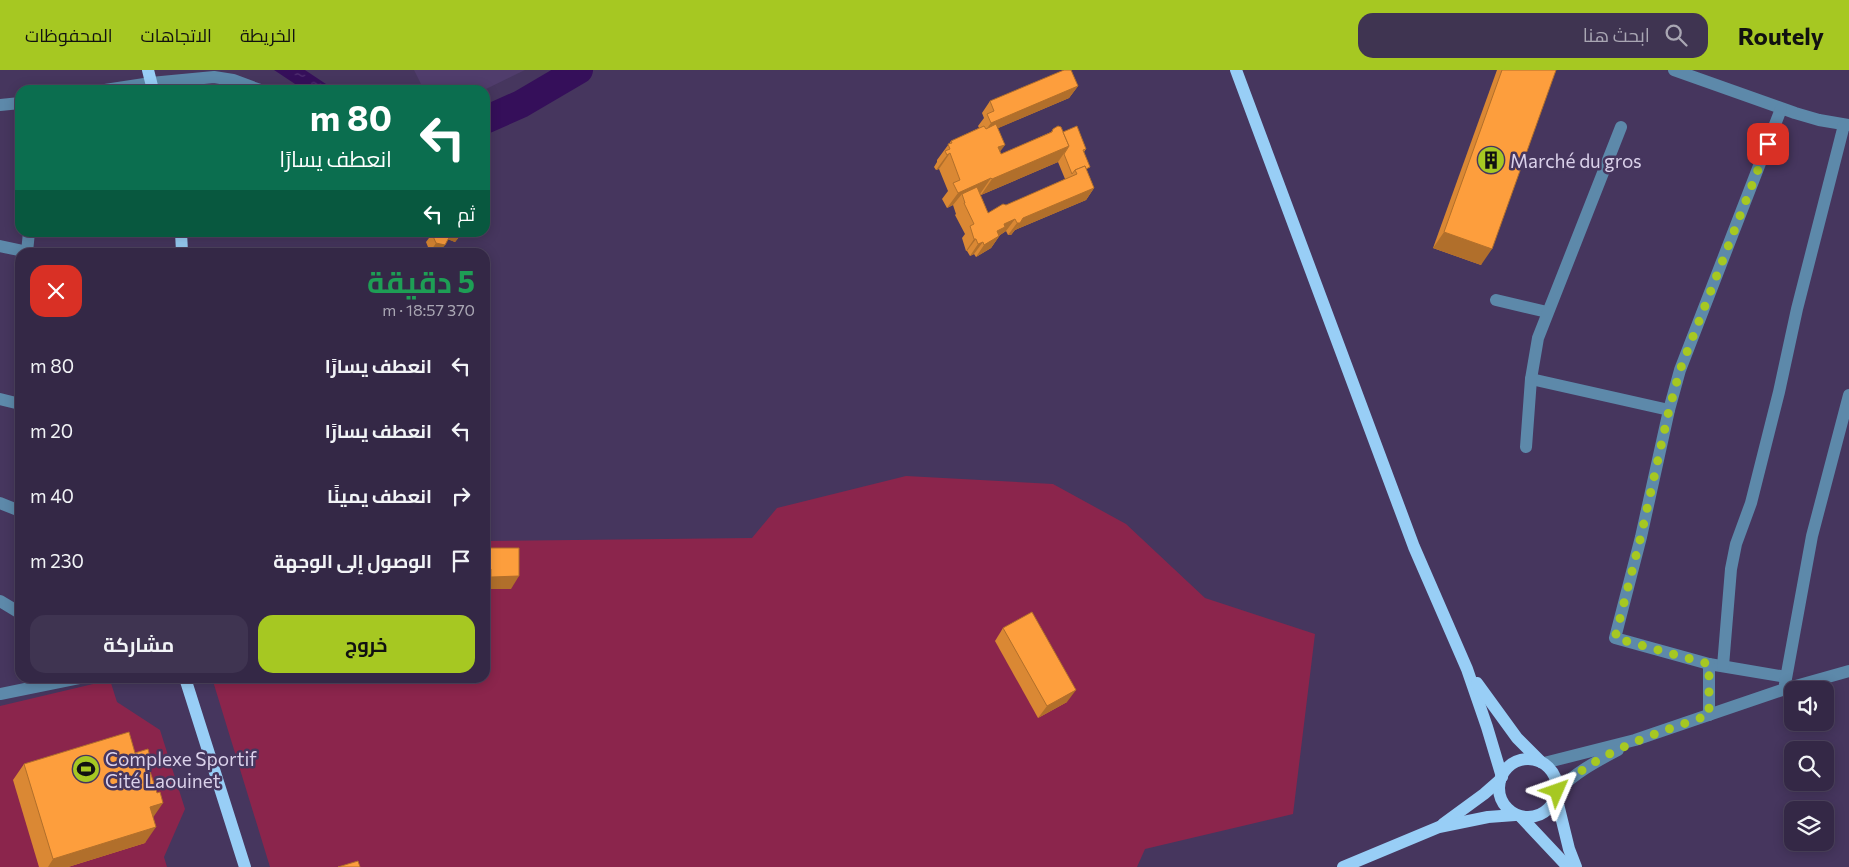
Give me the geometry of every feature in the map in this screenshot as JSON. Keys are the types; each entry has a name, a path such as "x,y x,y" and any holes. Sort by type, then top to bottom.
{"main road":[{"path":"148,70 152,85"},
{"path":"1236,70 1414,546 1467,669 1487,727 1501,779 1500,796 1508,810 1518,816 1568,867"},
{"path":"1467,669 1517,738 1554,775 1569,849 1576,867"},
{"path":"187,683 245,867"},
{"path":"1440,827 1484,794 1501,779 1506,769 1514,763 1532,760 1542,763"},
{"path":"1344,867 1440,827 1488,817 1518,816 1530,818 1539,816 1553,804 1557,794"}],"street":[{"path":"1674,70 1781,109 1819,120 1846,125 1797,309 1779,392 1751,503 1736,544 1731,569 1723,666"},
{"path":"159,85 214,77 233,80 246,85"},
{"path":"0,105 15,103"},
{"path":"1781,109 1680,370 1615,638 1784,682"},
{"path":"1526,447 1531,379 1538,338 1621,127"},
{"path":"0,246 15,249"},
{"path":"1496,300 1547,312"},
{"path":"1531,379 1669,410"},
{"path":"1786,681 1812,536 1849,395"},
{"path":"0,399 15,403"},
{"path":"0,503 15,509"},
{"path":"0,601 15,610"},
{"path":"1709,664 1709,715"},
{"path":"1796,681 1849,671"},
{"path":"0,694 54,683"},
{"path":"1542,763 1635,740 1709,715 1784,684"},
{"path":"1557,794 1571,778 1589,765 1635,740"}],"shaded area":[{"path":"414,70 525,70 490,87 490,85 422,85"},
{"path":"906,476 1053,484 1126,524 1205,598 1315,634 1293,814 1145,849 1137,867 270,867 214,683 490,683 490,541 752,538 777,508"},
{"name":"Complexe Sportif Cité Laouinet","path":"97,683 111,683 117,702 160,730 185,809 164,857 167,867 0,867 0,706"}],"water":[{"path":"274,70 305,70 328,85 296,85"}],"building":[{"path":"1064,70 1071,70 1078,86 991,123 987,114 994,111 990,101"},
{"name":"Marché du gros","path":"1502,70 1556,70 1492,249 1444,232"},
{"path":"996,124 1005,145 998,147 1001,154 1052,132 1058,126 1061,127 1069,146 958,193 953,183 960,180 950,153 947,155 945,151 950,149 948,144 984,126 986,129"},
{"path":"1077,126 1086,149 1083,150 1090,167 1086,169 1085,166 1075,170 1072,174 1064,154 1069,146 1063,132"},
{"path":"1085,166 1094,188 1023,218 1020,223 1017,223 1015,219 1004,224 1005,227 997,231 999,236 984,245 983,242 978,244 976,239 974,239 970,226 974,224 962,194 977,187 988,213 1003,204 1006,205 1077,174 1075,170"},
{"path":"433,237 449,237 445,245 436,243"},
{"path":"490,548 519,548 519,576 491,577"},
{"path":"1032,612 1076,690 1047,706 1003,628"},
{"path":"129,732 135,753 148,749 151,761 147,762 157,793 160,792 163,803 150,807 156,827 53,859 24,764"},
{"path":"358,861 360,867 338,867"}],"waterway":[{"path":"490,118 521,104 579,70"}],"place":[{"name":"Marché du gros","path":"1491,160"},
{"name":"Complexe Sportif Cité Laouinet","path":"86,769"}],"route":[{"path":"1557,791 1589,765 1635,740 1709,715 1709,664 1615,638 1680,370 1768,144"}]}
